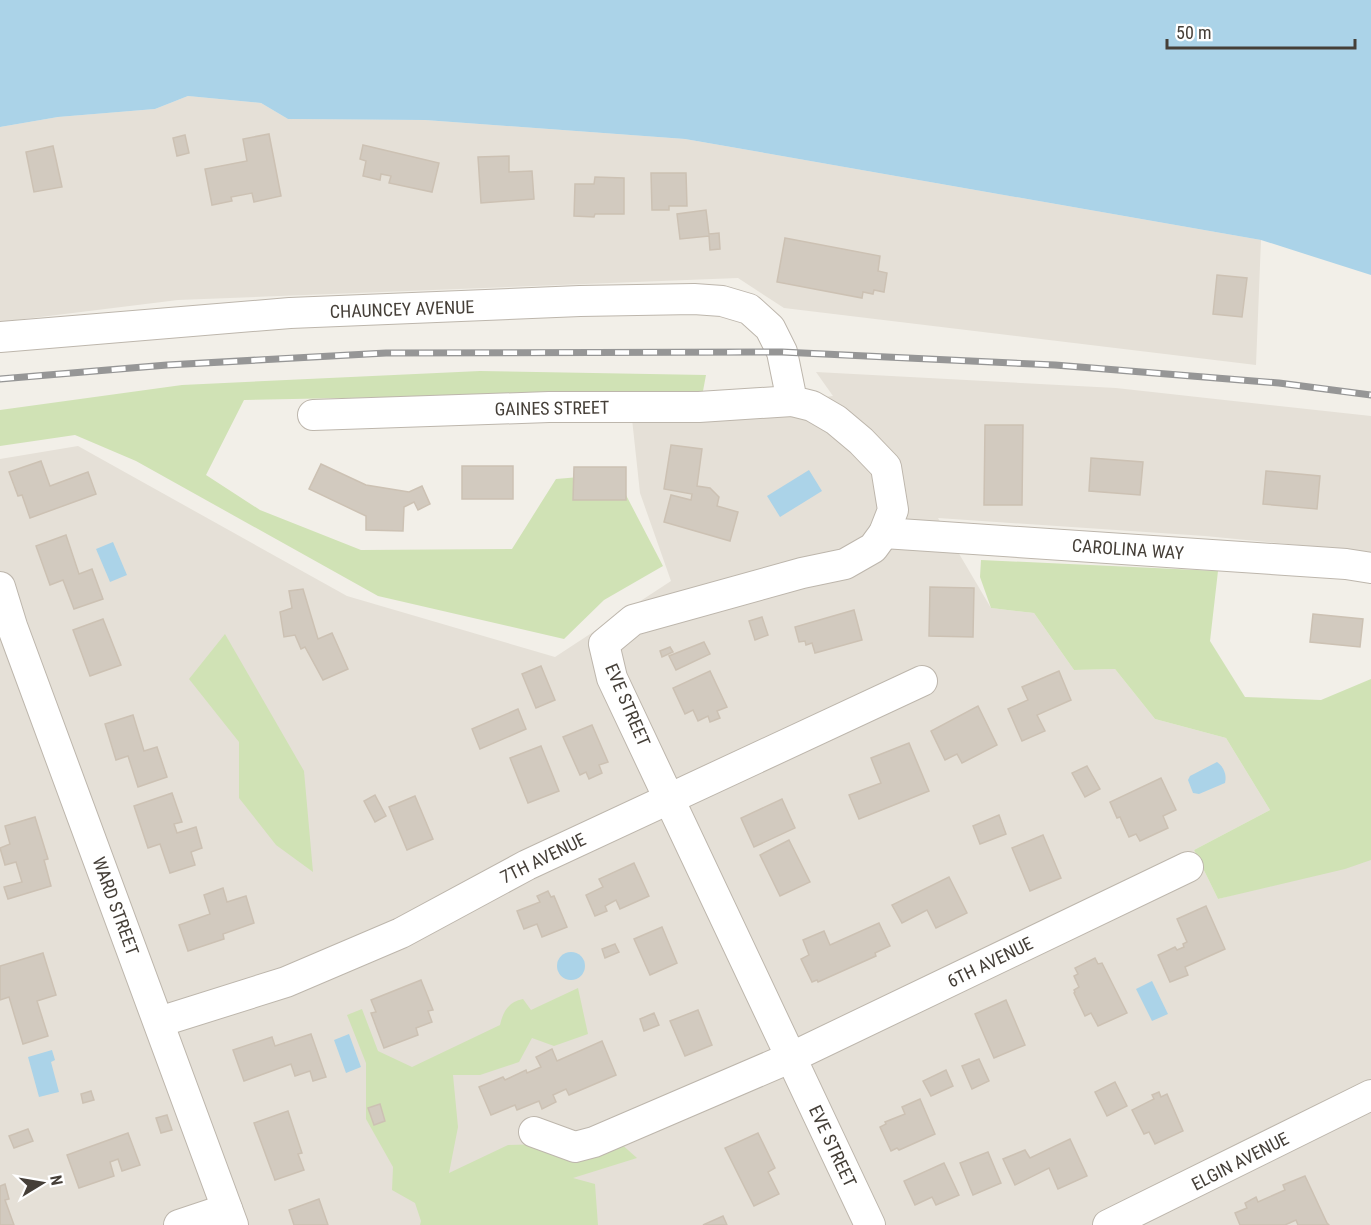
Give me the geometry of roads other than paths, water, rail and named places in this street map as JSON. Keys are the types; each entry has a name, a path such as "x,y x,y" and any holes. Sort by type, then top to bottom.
{"street":[{"name":"CHAUNCEY AVENUE","path":"0,337 290,313 580,301 694,299 722,301 749,309 770,328 782,352 792,401"},
{"name":"GAINES STREET","path":"313,415 549,407 699,406 792,401"},
{"name":"EVE STREET","path":"792,401 812,406 836,420 861,441 886,467 893,510 884,533 873,548 845,564 802,573 633,620 604,644 612,678 870,1225"},
{"name":"CAROLINA WAY","path":"884,533 1346,564 1371,568"},
{"name":"WARD STREET","path":"0,587 6,628 159,1022 230,1217"},
{"name":"7TH AVENUE","path":"159,1022 286,982 402,933 527,865 922,681"},
{"name":"6TH AVENUE","path":"534,1132 575,1147 594,1142 792,1057 1188,867"},
{"name":"ELGIN AVENUE","path":"1108,1225 1371,1095"},
{"path":"179,1225 230,1217"}],"water":[{"path":"0,0 1371,0 1371,275 1261,240 685,139 425,120 288,119 261,103 188,96 155,109 58,117 0,127"},
{"path":"809,470 822,491 780,517 767,496"},
{"path":"113,542 127,575 110,582 96,549"},
{"path":"1217,762 1224,771 1225,783 1199,794 1193,793 1188,780 1190,776"},
{"path":"571,952 581,956 585,966 581,976 571,980 561,976 557,966 561,956"},
{"path":"1152,981 1168,1014 1152,1021 1136,989"},
{"path":"349,1034 361,1067 346,1073 334,1040"},
{"path":"52,1050 55,1060 51,1062 59,1092 39,1097 28,1057"}],"railway":[{"path":"0,379 167,365 386,353 782,352 1055,365 1279,383 1371,395"}]}
